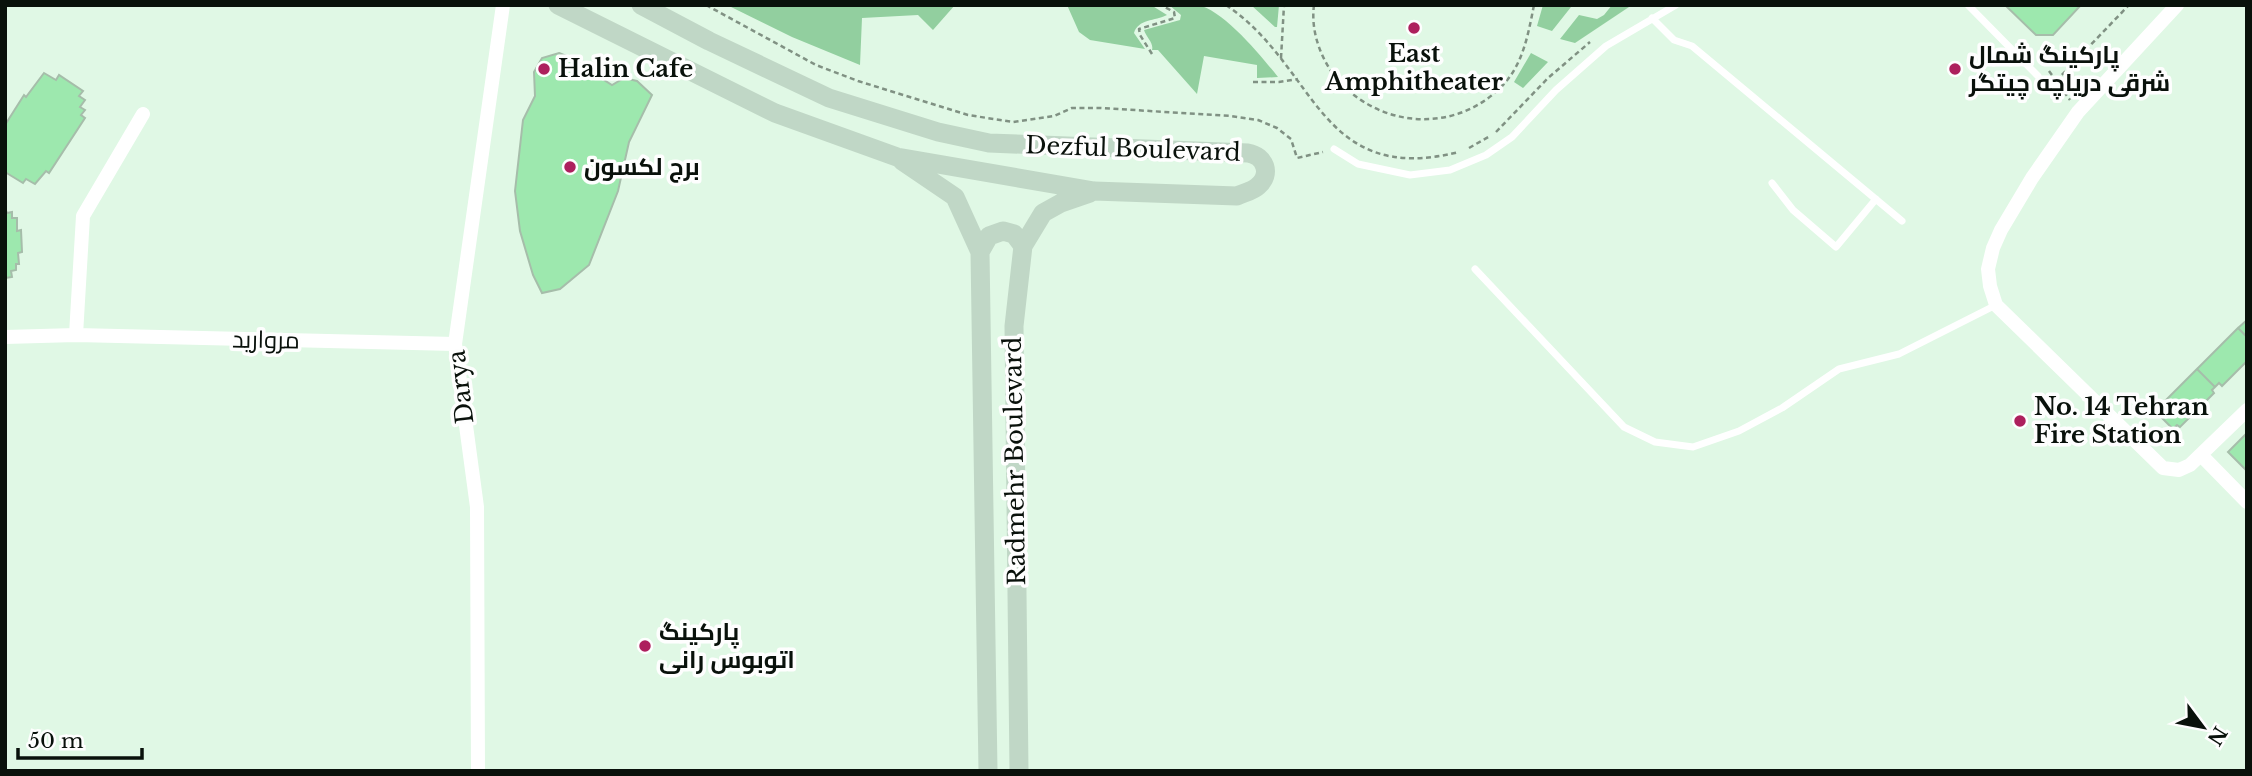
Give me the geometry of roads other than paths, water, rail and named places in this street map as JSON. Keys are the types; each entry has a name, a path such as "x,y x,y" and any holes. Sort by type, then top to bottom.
{"street":[{"name":"Darya","path":"478,771 477,507 455,344 503,5"},
{"name":"Dezful Boulevard","path":"558,5 775,113 897,158 1094,191 1237,196 1258,187 1265,176 1266,169 1256,154 989,143 939,132 829,98 640,5"},
{"path":"2177,5 2078,112 2032,178 1993,248 1988,269 1990,286 1997,305 2163,468 2179,470 2190,465 2247,410"},
{"path":"76,335 83,216 143,114"},
{"path":"897,158 955,197 980,252"},
{"name":"Radmehr Boulevard","path":"1019,771 1013,326 1023,246 1044,213 1061,203 1094,191"},
{"path":"980,252 989,236 1003,231 1014,234 1023,246"},
{"name":"Radmehr Boulevard","path":"980,252 988,771"},
{"name":"مروارید","path":"5,337 76,335 455,344"},
{"path":"2201,455 2247,502"}],"lane":[{"path":"1334,149 1358,164 1410,175 1450,170 1486,156 1512,137 1556,90 1606,46 1676,5"},
{"path":"1968,5 2038,76"},
{"path":"1652,18 1674,40 1692,46 1902,221"},
{"path":"1772,183 1793,210 1836,247 1876,199"},
{"path":"1475,269 1624,427 1655,442 1693,447 1739,431 1782,408 1839,369 1899,355 1997,305"}],"place":[{"name":"East Amphitheater","path":"1414,28"},
{"name":"Halin Cafe","path":"544,69"},
{"name":"پارکینگ شمال شرقی دریاچه چیتگر","path":"1955,69"},
{"name":"برج لکسون","path":"570,167"},
{"name":"No. 14 Tehran Fire Station","path":"2020,421"},
{"name":"پارکینگ اتوبوس رانی","path":"645,646"}]}
